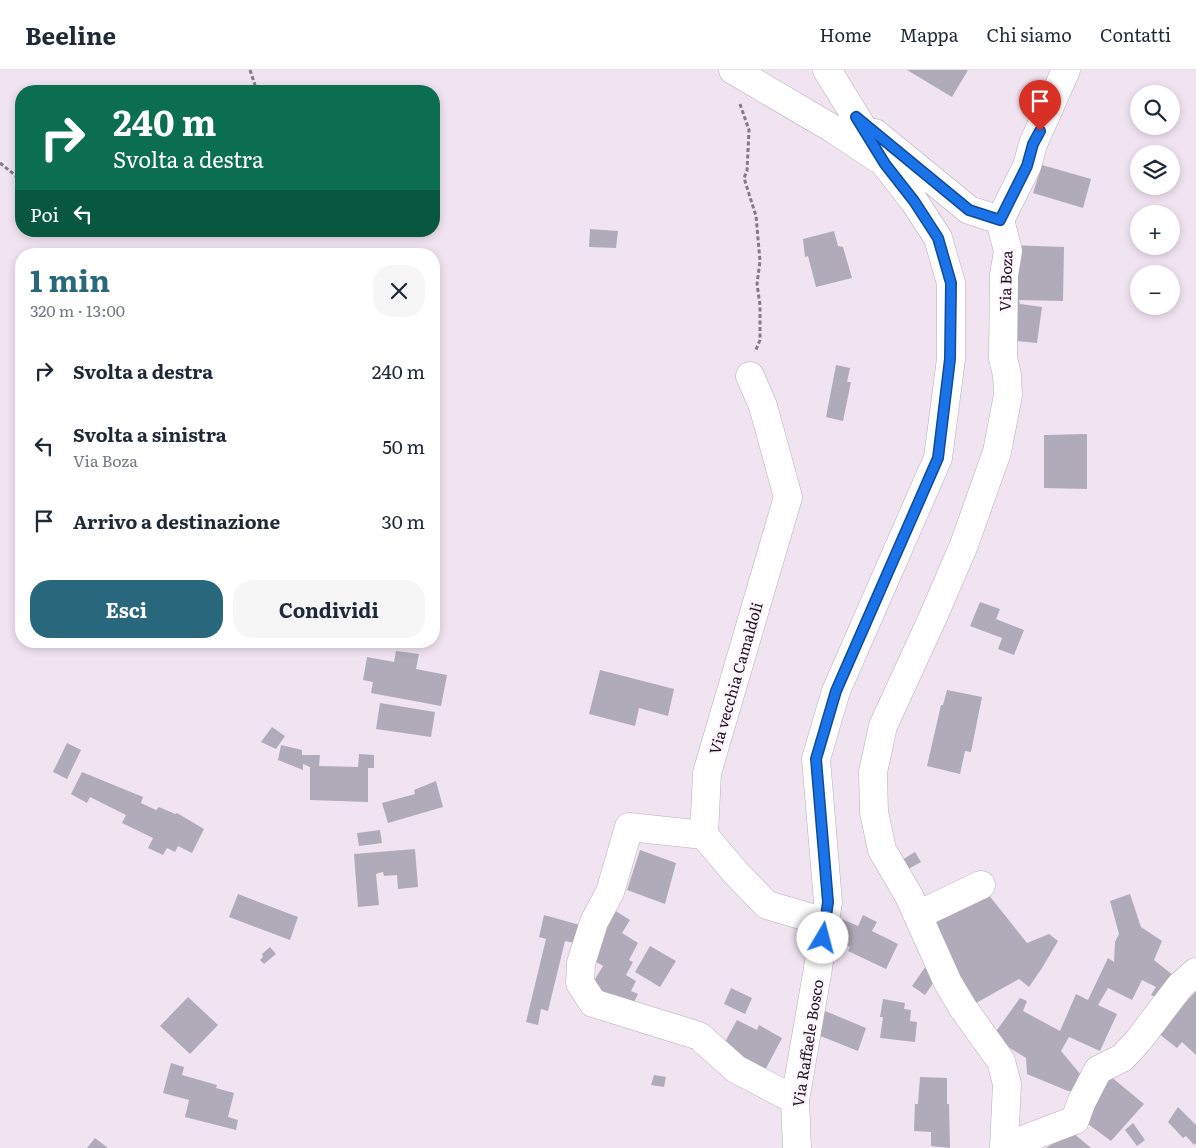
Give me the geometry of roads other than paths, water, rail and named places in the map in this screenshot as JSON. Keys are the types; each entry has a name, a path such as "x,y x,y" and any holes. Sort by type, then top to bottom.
{"street":[{"path":"733,70 834,130 885,164"},
{"name":"Via Raffaele Bosco","path":"797,1148 795,1100 828,902 816,759 836,691 938,458 950,359 951,283 938,238 914,201 885,164 827,70"},
{"path":"856,117 969,210 1000,220 1027,166 1033,144 1066,70"},
{"name":"Via Boza","path":"1000,220 1008,251 1004,275 1003,358 1007,375 1008,395 997,452 956,563 883,726 873,772 874,812 882,850 909,896 948,983 962,1008 1001,1062 1007,1084 1004,1147"},
{"name":"Via vecchia Camaldoli","path":"704,835 707,773 788,497 763,406 750,376"},
{"path":"795,1100 736,1070 699,1036 593,1003 580,983 581,964 594,922 610,892 629,827 704,835 735,872 767,905 825,922"},
{"path":"918,915 981,885"},
{"path":"1004,1147 1075,1120 1080,1103 1098,1070 1122,1058 1180,986 1196,972"}]}
